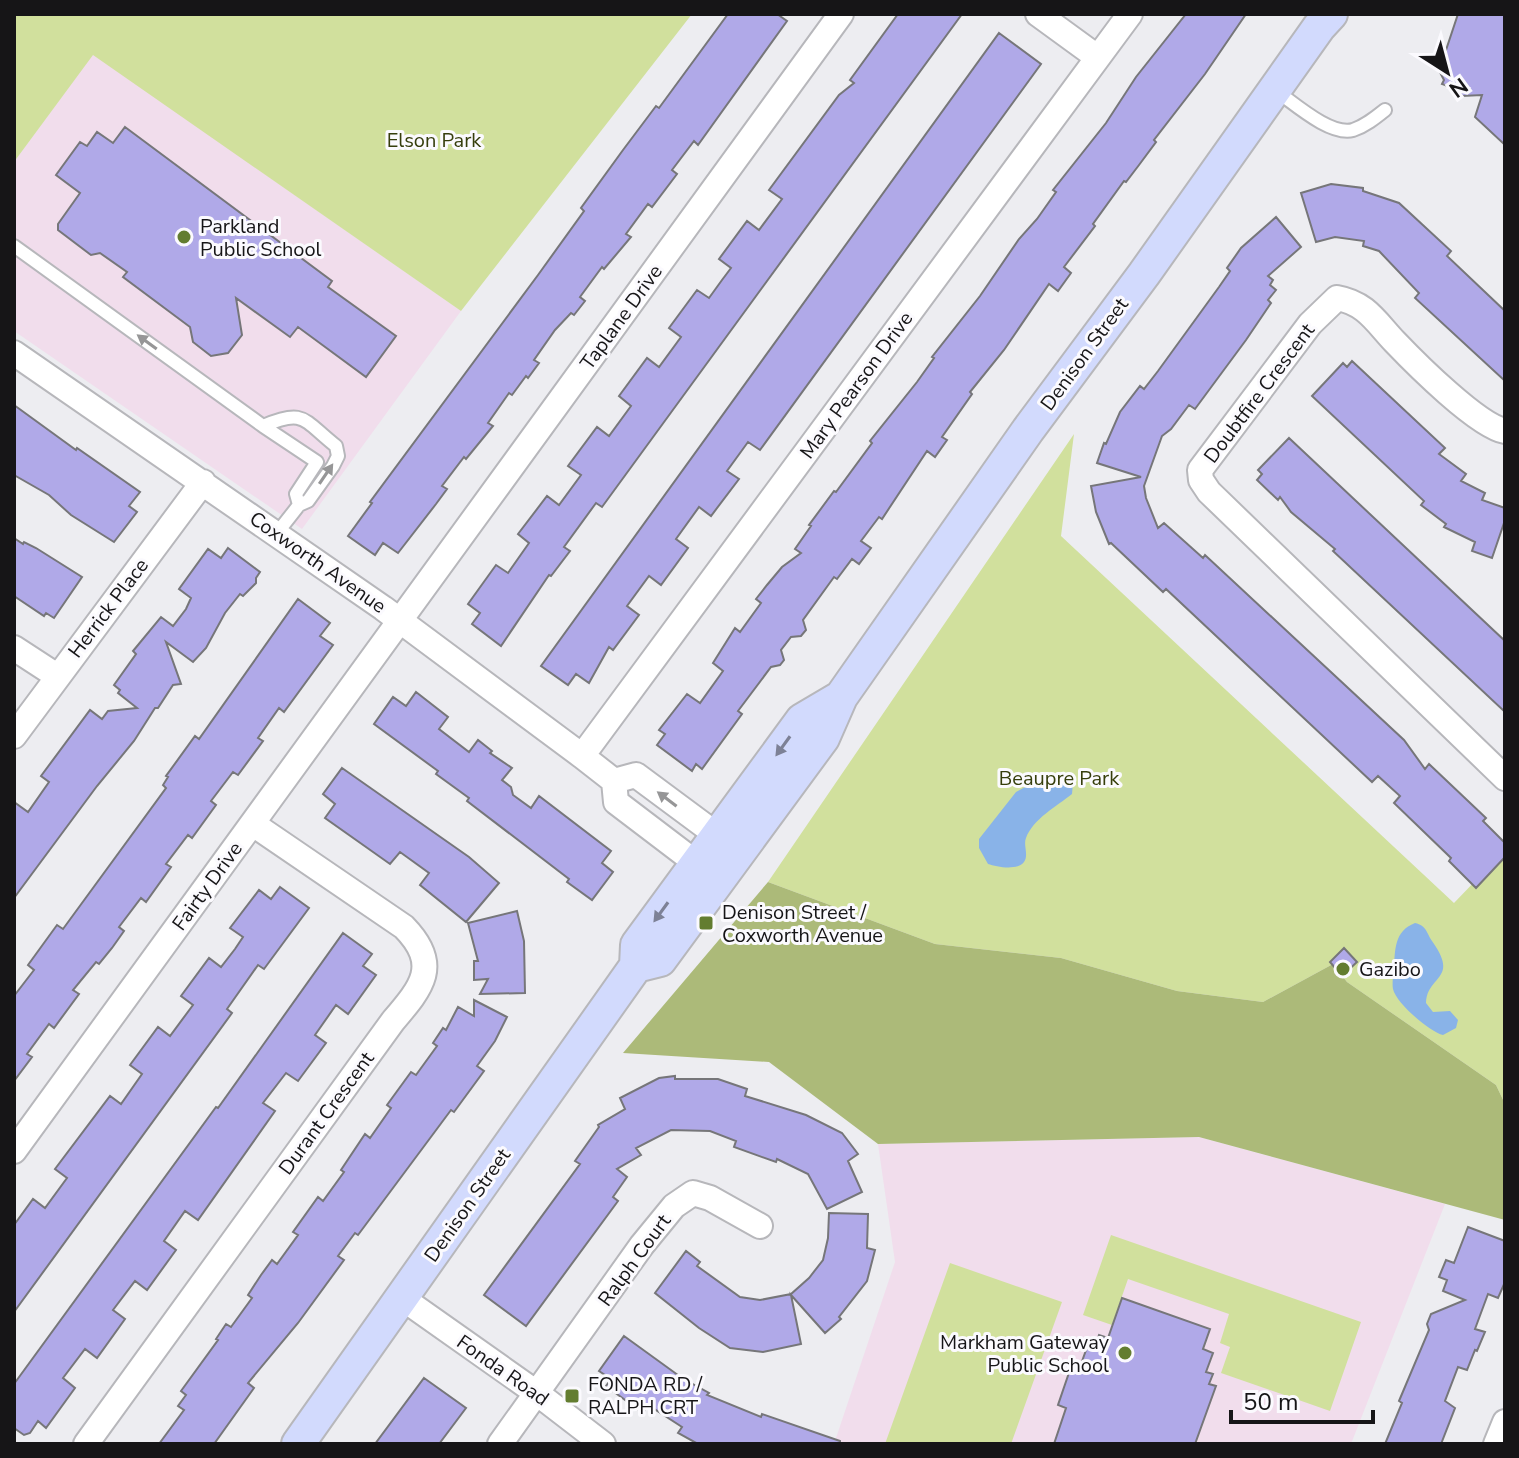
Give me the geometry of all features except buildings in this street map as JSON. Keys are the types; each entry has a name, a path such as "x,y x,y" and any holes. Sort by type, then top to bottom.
{"street":[{"name":"Taplane Drive","path":"400,620 841,14"},
{"path":"1038,14 1097,57"},
{"name":"Mary Pearson Drive","path":"582,756 1130,14"},
{"name":"Denison Street","path":"298,1444 636,966 660,960 708,872 802,720 841,697 1028,430 1331,14"},
{"name":"Doubtfire Crescent","path":"1505,431 1494,429 1465,407 1397,344 1364,307 1337,298 1310,324 1200,470 1201,480 1209,492 1505,778"},
{"name":"Coxworth Avenue","path":"14,353 400,620 582,756 614,781 616,802 708,872"},
{"name":"Herrick Place","path":"14,736 203,482"},
{"name":"Fairty Drive","path":"14,1151 400,620"},
{"path":"14,648 57,676"},
{"path":"614,781 636,775 728,843"},
{"name":"Durant Crescent","path":"86,1444 393,1021 416,994 426,974 416,939 404,927 253,824"},
{"name":"Ralph Court","path":"538,1394 642,1245 674,1206 693,1193 710,1198 760,1226"},
{"name":"Fonda Road","path":"402,1298 603,1444"},
{"path":"500,1444 538,1394"},
{"path":"1496,1444 1505,1422"}],"lane":[{"path":"1275,90 1331,128 1348,131 1364,126 1385,110"},
{"path":"14,246 317,462 296,494 299,505"},
{"path":"263,426 287,416 300,417 336,446 338,456 308,501 299,505 277,533"}],"shaded area":[{"name":"Parkland Public School","path":"93,54 461,311 302,529 14,331 14,162"},
{"name":"Markham Gateway Public School","path":"1199,1137 1445,1204 1351,1444 834,1444 895,1262 878,1144"}],"green space":[{"name":"Elson Park","path":"14,14 692,14 461,311 93,55 14,162"},
{"name":"Beaupre Park","path":"1074,434 1061,536 1454,903 1505,850 1505,1104 1496,1085 1347,982 1333,964 1263,1002 1177,991 1061,958 935,944 768,882"},
{"path":"768,882 935,944 1061,958 1177,991 1263,1002 1333,964 1347,982 1496,1085 1505,1104 1505,1220 1199,1137 878,1144 769,1062 623,1053"},
{"path":"1111,1235 1361,1322 1330,1411 1221,1373 1230,1347 1220,1343 1229,1314 1128,1279 1112,1325 1083,1315"},
{"path":"950,1263 1062,1302 1011,1444 885,1444"}],"water":[{"path":"1069,778 1073,783 1072,794 1046,813 1029,831 1024,862 1012,867 988,864 979,848 979,839 1016,792 1027,786"},
{"path":"1415,923 1426,930 1443,963 1443,970 1431,987 1426,1003 1433,1012 1450,1011 1458,1020 1456,1028 1443,1035 1414,1016 1400,1002 1393,989 1399,936"}],"place":[{"name":"Parkland Public School","path":"184,237"},
{"name":"Denison Street / Coxworth Avenue","path":"706,923"},
{"name":"Gazibo","path":"1343,969"},
{"name":"Markham Gateway Public School","path":"1125,1353"},
{"name":"FONDA RD / RALPH CRT","path":"572,1396"}]}
